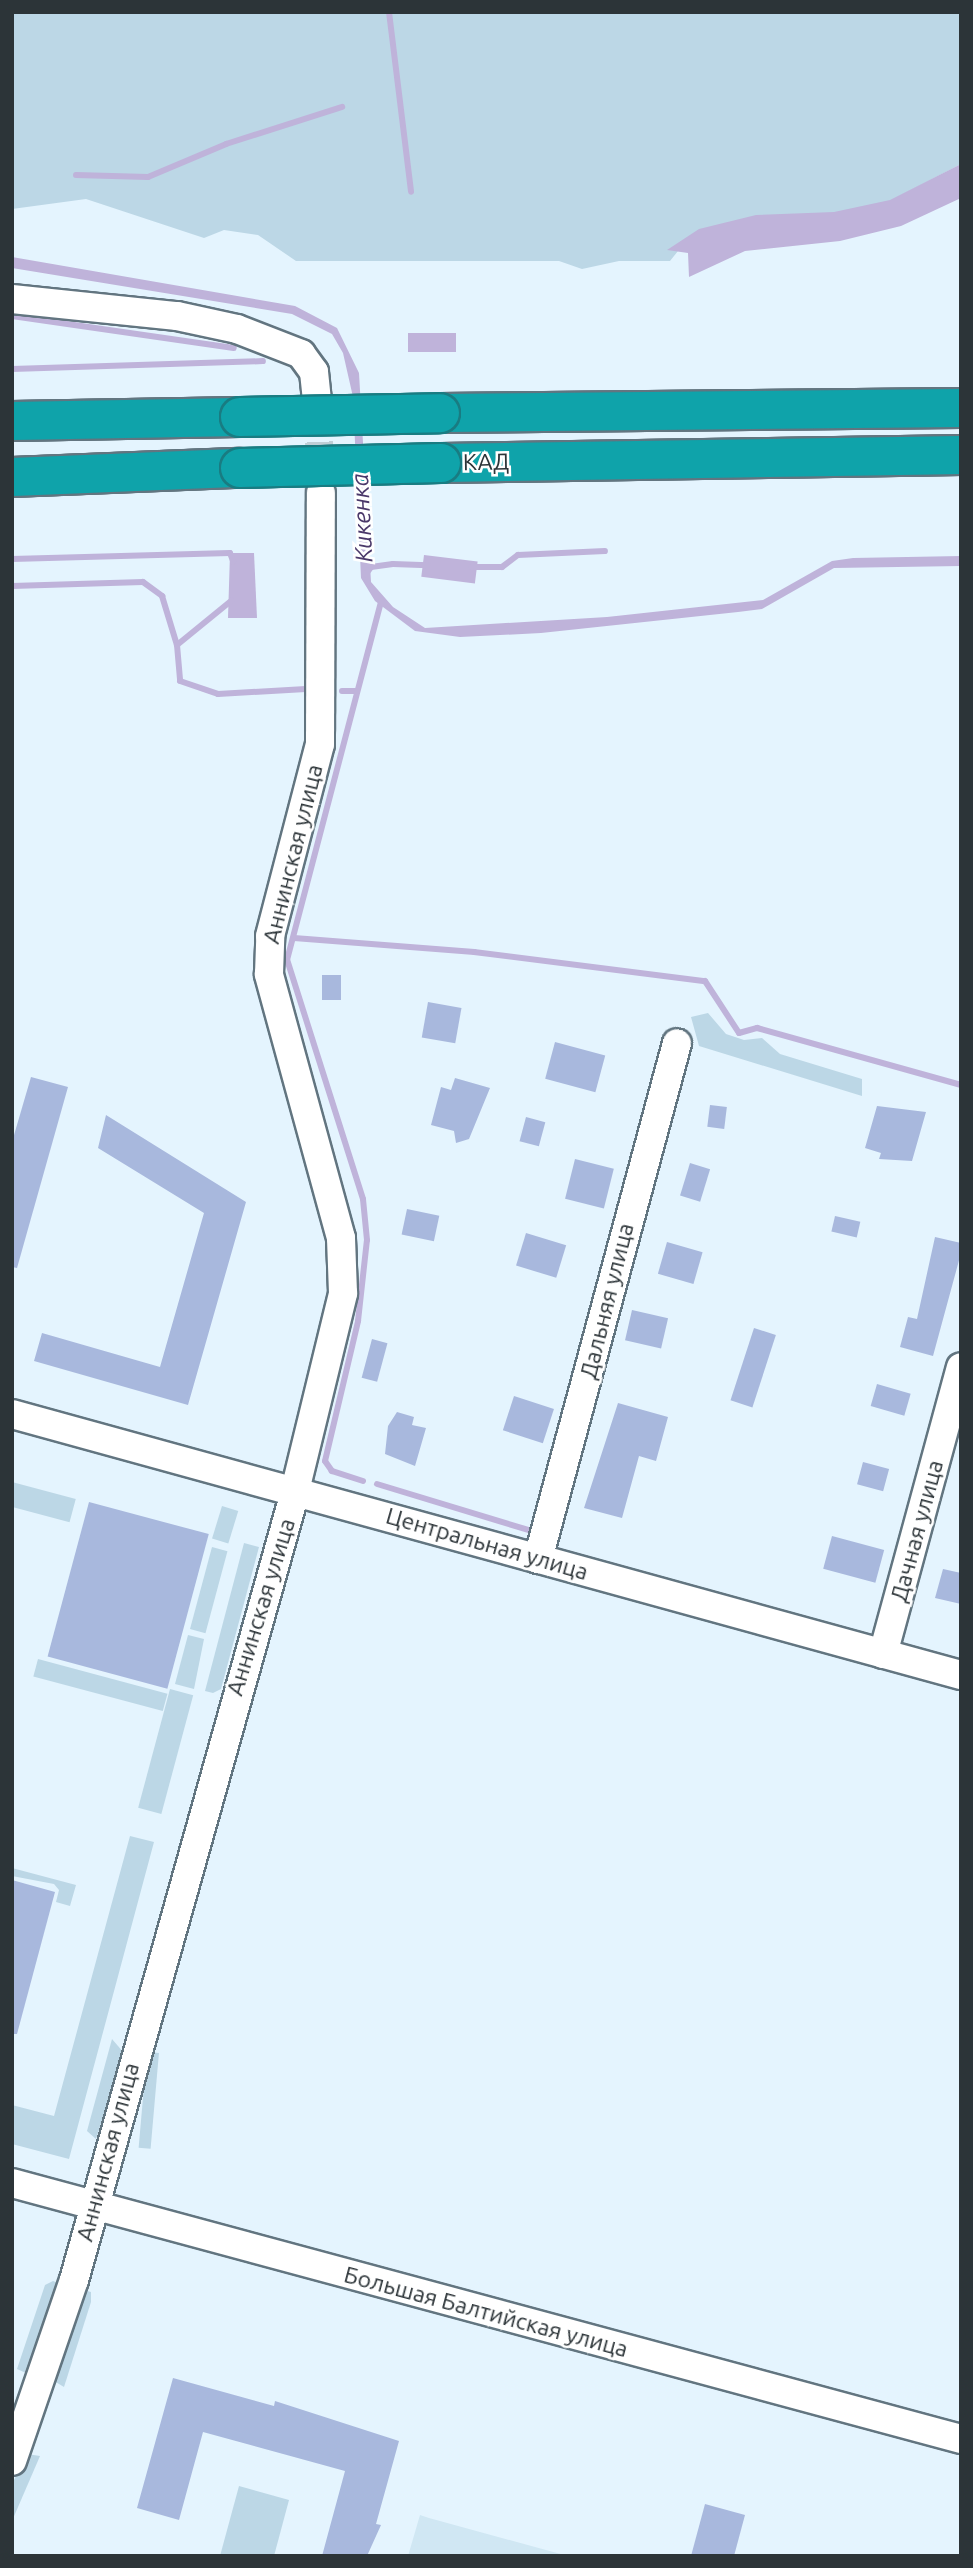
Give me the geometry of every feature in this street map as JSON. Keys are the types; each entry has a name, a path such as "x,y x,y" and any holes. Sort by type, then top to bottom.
{"highway":[{"path":"12,421 440,413 961,408"},
{"name":"КАД","path":"12,477 441,463 961,455"}],"street":[{"path":"12,299 177,316 237,330 301,354 314,372 317,400"},
{"name":"Аннинская улица","path":"12,2461 93,2205 295,1489 343,1293 344,1255 275,1003 269,950 320,744 321,493"},
{"name":"Дальняя улица","path":"538,1559 677,1043"},
{"name":"Дачная улица","path":"883,1654 961,1367"},
{"name":"Центральная улица","path":"12,1414 295,1489 961,1675"},
{"name":"Большая Балтийская улица","path":"12,2183 961,2440"}],"shaded area":[{"path":"12,12 961,12 961,164 888,202 678,251 670,261 619,261 582,269 559,261 296,261 258,235 224,230 204,238 86,199 12,209"},
{"path":"708,1013 726,1034 744,1040 762,1038 780,1054 862,1079 862,1096 699,1046 691,1017"},
{"path":"12,1482 76,1499 70,1522 12,1507"},
{"path":"222,1506 238,1511 228,1543 212,1539"},
{"path":"244,1543 259,1547 221,1689 213,1693 205,1691"},
{"path":"212,1547 227,1551 205,1633 190,1629"},
{"path":"188,1635 204,1639 194,1689 175,1684"},
{"path":"38,1659 167,1694 163,1711 33,1676"},
{"path":"170,1689 193,1695 161,1814 138,1808"},
{"path":"130,1836 154,1842 69,2159 12,2144 12,2105 54,2116"},
{"path":"12,1868 76,1885 70,1906 56,1902 59,1890 54,1884 12,1876"},
{"path":"112,2039 124,2053 96,2139 87,2131"},
{"path":"147,2052 159,2053 151,2149 139,2148"},
{"path":"53,2281 61,2284 26,2373 17,2369 45,2285"},
{"path":"80,2289 91,2292 91,2302 64,2387 54,2381"},
{"path":"27,2454 40,2456 12,2521 12,2484"},
{"path":"239,2486 289,2500 274,2556 220,2556"},
{"path":"420,2515 429,2518 568,2556 408,2556"}],"water":[{"path":"961,164 961,198 901,226 840,241 745,251 689,277 688,253 667,250 699,229 756,215 834,212 890,200"},
{"name":"Кикенка","path":"12,257 295,306 337,328 359,373 371,582 393,607 425,628 607,617 763,600 832,561 853,558 961,556 961,566 834,568 762,609 738,612 541,633 460,637 415,631 375,601 361,578 353,397 343,353 332,334 292,314 12,268"},
{"path":"408,333 456,333 456,352 408,352"},
{"path":"230,553 254,553 257,618 228,618"},
{"path":"424,555 478,562 475,583 421,577"}],"building":[{"path":"322,975 341,975 341,1000 322,1000"},
{"path":"428,1002 461,1008 455,1043 422,1037"},
{"path":"555,1042 605,1055 595,1092 545,1079"},
{"path":"31,1077 68,1087 17,1268 12,1267 12,1142"},
{"path":"455,1078 490,1088 469,1139 456,1143 454,1131 431,1125 441,1087 451,1090"},
{"path":"710,1105 727,1107 724,1129 707,1127"},
{"path":"877,1106 926,1112 912,1161 879,1159 881,1153 865,1148"},
{"path":"106,1115 246,1202 188,1405 34,1361 42,1333 160,1367 204,1213 98,1148"},
{"path":"526,1117 545,1122 539,1146 520,1141"},
{"path":"575,1159 614,1169 604,1208 565,1199"},
{"path":"690,1163 710,1169 700,1202 680,1196"},
{"path":"407,1209 439,1216 434,1241 402,1234"},
{"path":"835,1216 860,1222 857,1237 831,1232"},
{"path":"526,1233 566,1245 556,1278 516,1266"},
{"path":"935,1237 961,1243 961,1253 933,1356 900,1347 908,1317 917,1319"},
{"path":"667,1242 703,1252 693,1284 658,1274"},
{"path":"632,1310 668,1318 661,1349 625,1340"},
{"path":"754,1328 776,1335 752,1407 731,1400"},
{"path":"372,1339 387,1343 377,1382 362,1378"},
{"path":"877,1384 911,1394 904,1416 871,1406"},
{"path":"514,1396 554,1409 543,1443 503,1430"},
{"path":"618,1403 668,1417 656,1461 639,1456 622,1518 584,1508"},
{"path":"397,1412 414,1417 412,1425 426,1428 415,1466 385,1454 388,1426"},
{"path":"863,1462 889,1469 883,1491 857,1484"},
{"path":"89,1502 209,1534 167,1689 48,1657"},
{"path":"832,1536 884,1550 875,1583 823,1569"},
{"path":"943,1569 961,1573 961,1604 935,1598"},
{"path":"12,1880 55,1892 17,2034 12,2034"},
{"path":"173,2378 274,2406 275,2401 399,2441 376,2524 381,2525 367,2556 322,2556 345,2471 203,2432 179,2520 137,2508"},
{"path":"705,2504 745,2515 734,2556 691,2556"}],"waterway":[{"path":"389,12 411,192"},
{"path":"76,175 148,177 226,144 342,107"},
{"path":"12,316 234,348"},
{"path":"12,369 263,361"},
{"path":"471,567 502,567 518,555 605,551"},
{"path":"12,559 230,553 233,561"},
{"name":"Кикенка","path":"366,574 371,567 393,564 428,565"},
{"path":"12,586 143,582 162,596 177,645 180,681 218,694 306,689"},
{"path":"177,645 231,601"},
{"path":"363,1481 332,1471 325,1461 358,1321 367,1240 363,1199 287,960 381,601"},
{"path":"342,691 356,691"},
{"path":"294,938 474,952 705,981 739,1033 757,1028 961,1085"},
{"path":"377,1484 528,1530"}],"tunnel":[{"path":"317,400 321,485"}]}
